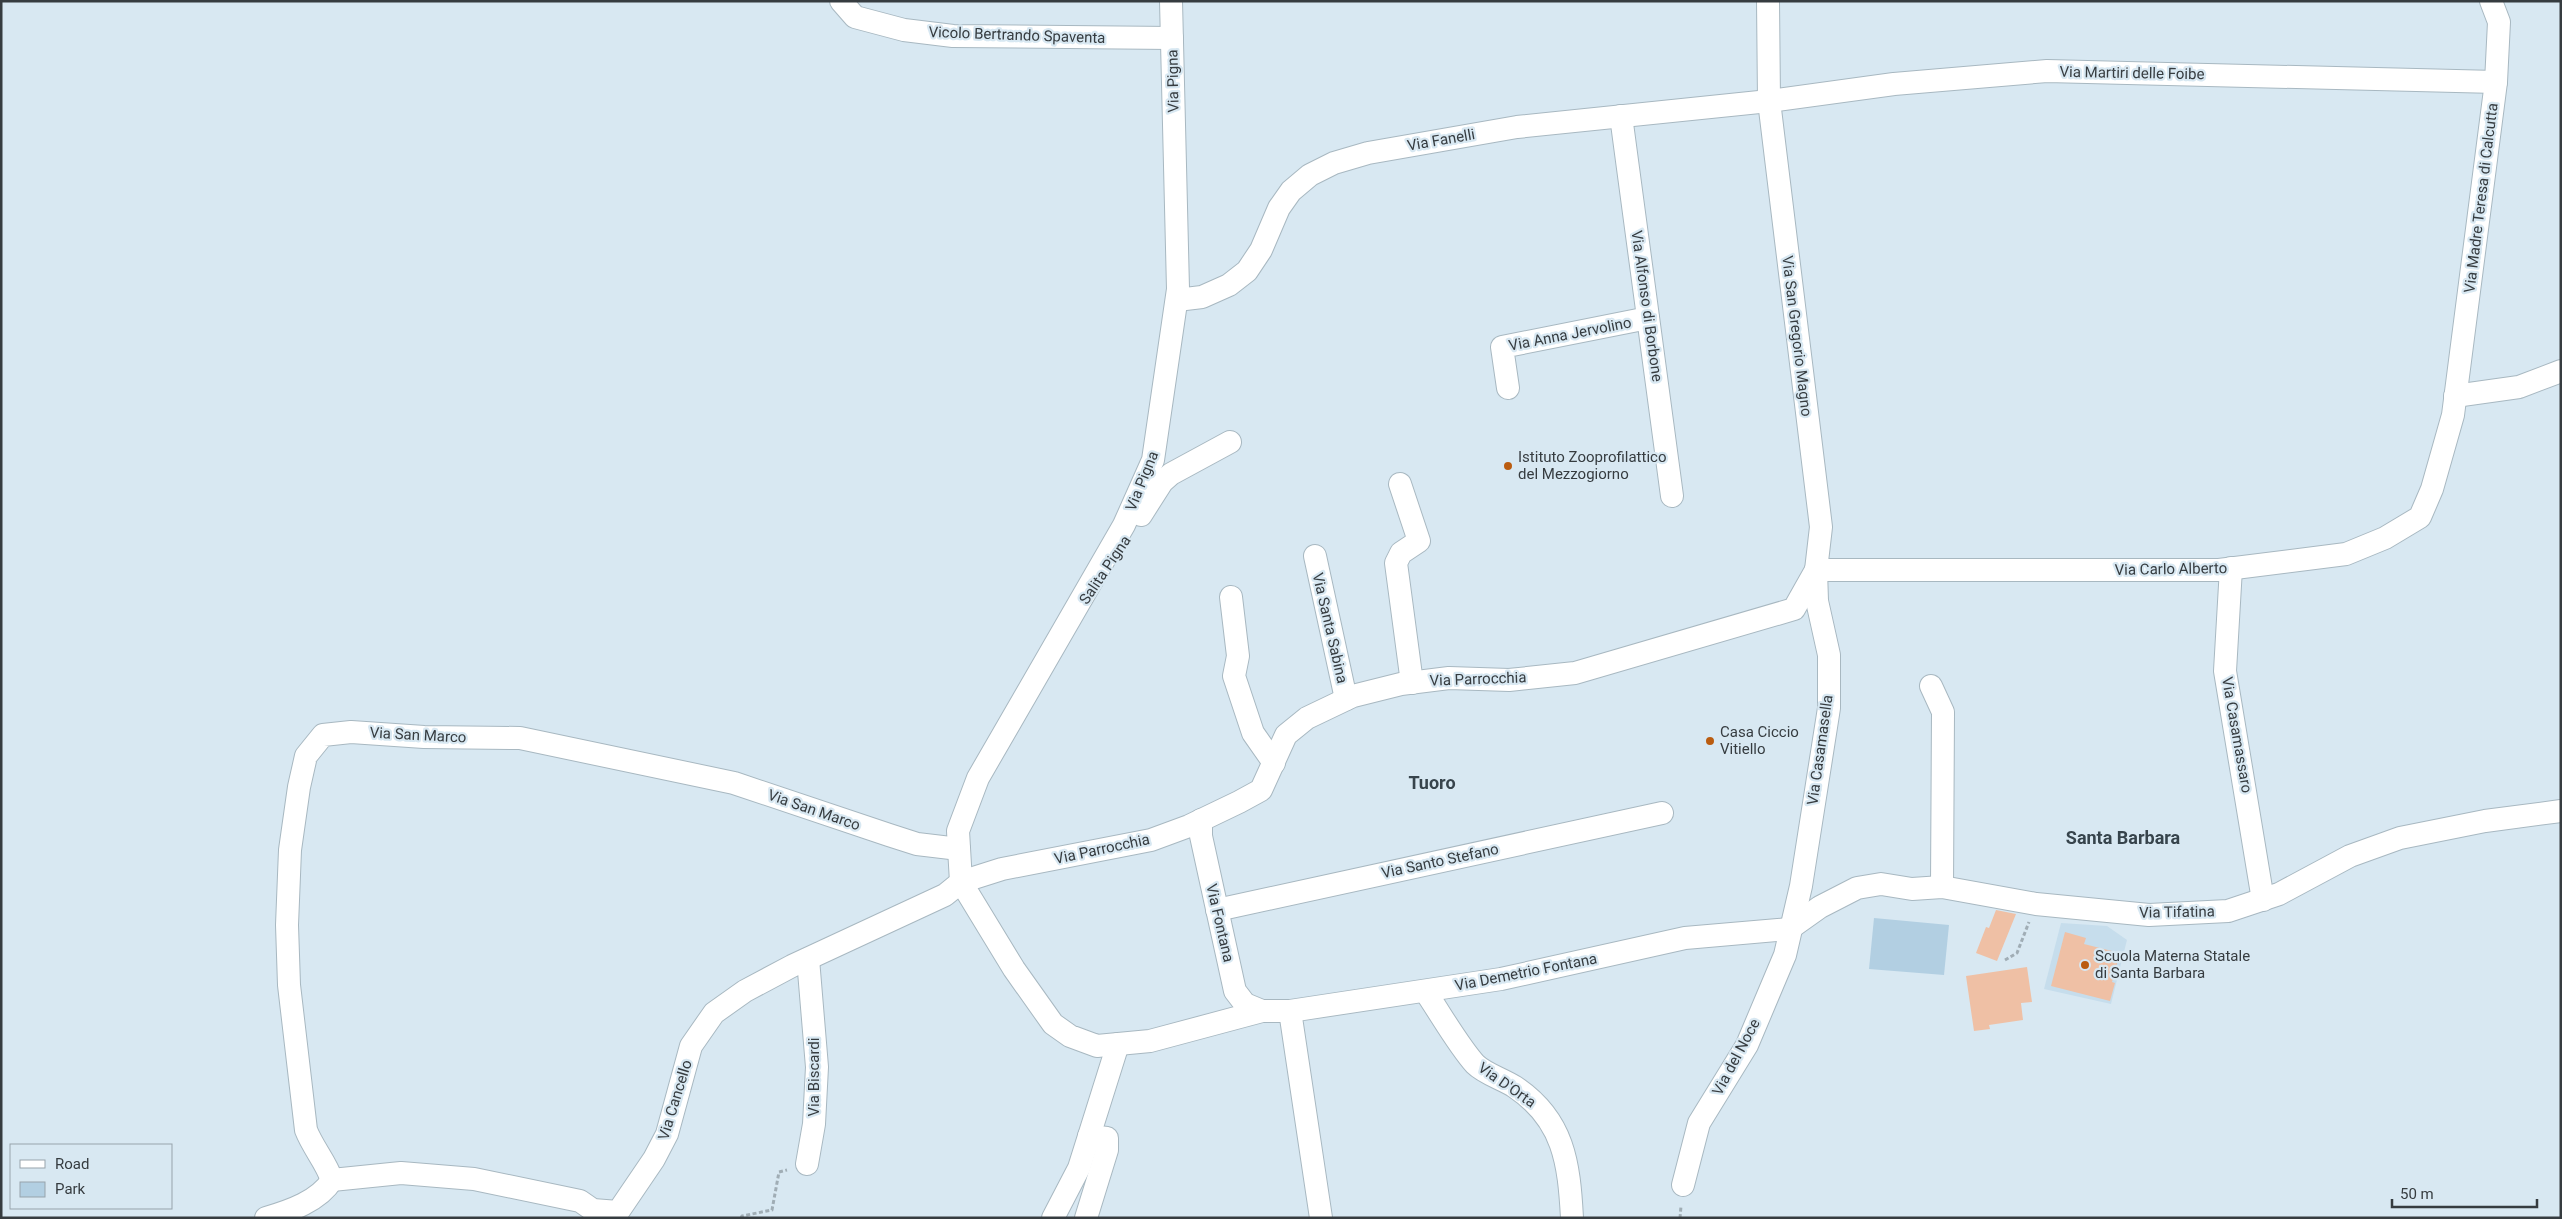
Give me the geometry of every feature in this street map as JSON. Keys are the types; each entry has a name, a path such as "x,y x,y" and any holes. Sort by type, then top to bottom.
{"street":[{"name":"Vicolo Bertrando Spaventa","path":"841,1 855,17 904,30 954,36 1172,38"},
{"name":"Via Pigna","path":"961,882 958,831 978,778 1124,525 1153,460 1177,300 1171,1"},
{"name":"Via San Gregorio Magno","path":"1768,1 1769,100 1821,527 1816,570"},
{"name":"Via Madre Teresa di Calcutta","path":"2455,396 2496,82 2499,22 2491,1"},
{"name":"Via Martiri delle Foibe","path":"1769,100 1894,84 2047,71 2496,82"},
{"name":"Via Fanelli","path":"1177,300 1202,297 1229,285 1247,271 1261,250 1279,208 1291,191 1310,175 1334,163 1368,153 1490,132 1769,100"},
{"name":"Via Alfonso di Borbone","path":"1621,116 1672,496"},
{"name":"Via Anna Jervolino","path":"1508,388 1502,347 1648,318"},
{"path":"2455,396 2519,387 2561,371"},
{"name":"Via Carlo Alberto","path":"1816,570 2219,570 2346,554 2385,538 2420,517 2432,489 2452,415 2455,396"},
{"name":"Salita Pigna","path":"1067,622 1096,590 1162,482 1171,474 1230,442"},
{"path":"1400,484 1419,541 1401,553 1396,563 1412,683"},
{"name":"Via Santa Sabina","path":"1315,556 1319,586 1346,699"},
{"name":"Via Casamassaro","path":"2231,568 2225,671 2263,900"},
{"name":"Via Parrocchia","path":"961,882 1002,869 1151,840 1201,820 1261,790 1286,736 1308,718 1346,699 1412,683 1449,678 1510,680 1575,673 1794,608 1816,570"},
{"name":"Via Casamasella","path":"1789,929 1800,886 1829,708 1829,656 1817,601 1816,570"},
{"path":"1231,597 1238,656 1234,676 1253,733 1274,763"},
{"path":"1931,686 1943,712 1942,888"},
{"name":"Via San Marco","path":"332,1180 328,1168 313,1148 306,1130 289,985 287,925 290,850 299,787 306,756 323,735 351,732 424,737 520,738 734,783 917,844 959,849"},
{"name":"Via Tifatina","path":"1789,929 1820,907 1858,888 1881,884 1912,889 1942,888 2036,904 2149,915 2228,911 2263,900 2350,856 2400,838 2485,821 2561,811"},
{"name":"Via Santo Stefano","path":"1217,910 1662,813"},
{"name":"Via Fontana","path":"1201,820 1201,836 1235,990 1245,1004 1262,1011"},
{"name":"Via Demetrio Fontana","path":"961,882 1014,968 1053,1024 1070,1036 1097,1046 1150,1041 1262,1011 1290,1010 1500,979 1685,938 1789,929"},
{"name":"Via Cancello","path":"332,1180 401,1173 474,1179 580,1201 593,1210 618,1212 654,1159 667,1134 691,1046 714,1013 745,991 808,959 945,895 961,882"},
{"name":"Via del Noce","path":"1683,1185 1699,1123 1747,1045 1785,954 1789,929"},
{"name":"Via Biscardi","path":"807,1164 814,1124 817,1067 808,959"},
{"name":"Via D'Orta","path":"1425,991 1476,1065 1515,1088 1540,1108 1560,1138 1568,1173 1572,1218"},
{"path":"1290,1010 1320,1218"},
{"path":"1053,1218 1079,1168 1118,1044"},
{"path":"1086,1218 1107,1150 1107,1138 1089,1136"},
{"path":"266,1218 287,1212 325,1192 332,1180"}],"path":[{"path":"2005,960 2017,953 2036,904"},
{"path":"741,1218 742,1216 772,1210 779,1172 807,1164"}],"shaded area":[{"name":"Scuola Materna Statale di Santa Barbara","path":"2061,923 2107,926 2127,940 2111,1004 2044,989"}],"green space":[{"path":"1874,918 1949,925 1944,975 1869,969"}],"building":[{"path":"1996,910 2016,914 1997,961 1976,953 1986,927 1989,928"},
{"name":"Scuola Materna Statale di Santa Barbara","path":"2065,932 2086,938 2084,944 2120,953 2112,982 2115,983 2110,1001 2051,986"},
{"path":"2027,967 2032,1002 2021,1003 2023,1020 1989,1025 1990,1029 1974,1031 1966,976"}],"place":[{"name":"Istituto Zooprofilattico del Mezzogiorno","path":"1508,466"},
{"name":"Casa Ciccio Vitiello","path":"1710,741"},
{"name":"Scuola Materna Statale di Santa Barbara","path":"2085,965"}],"district":[{"name":"Tuoro","path":"1432,783"},
{"name":"Santa Barbara","path":"2123,838"}]}
